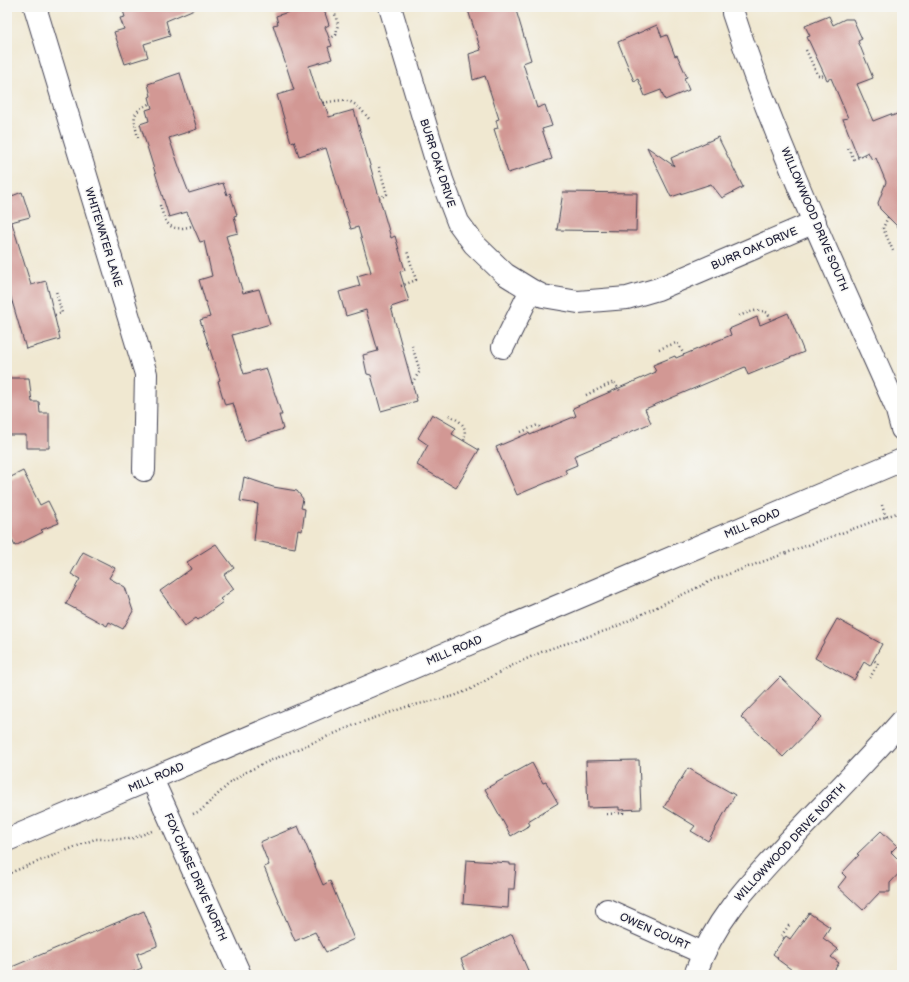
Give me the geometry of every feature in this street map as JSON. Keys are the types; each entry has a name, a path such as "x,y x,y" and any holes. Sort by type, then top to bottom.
{"street":[{"name":"WHITEWATER LANE","path":"34,7 146,374 144,470"},
{"name":"BURR OAK DRIVE","path":"390,7 442,180 458,222 474,244 505,274 531,290 543,296 578,302 627,298 658,289 815,222"},
{"name":"WILLOWWOOD DRIVE SOUTH","path":"734,7 733,13 750,64 815,222 896,408 902,429"},
{"path":"503,347 531,290"},
{"name":"MILL ROAD","path":"7,840 902,460"},
{"name":"WILLOWWOOD DRIVE NORTH","path":"695,975 703,953 726,912 755,878 902,721"},
{"name":"FOX CHASE DRIVE NORTH","path":"152,779 240,975"},
{"name":"OWEN COURT","path":"607,910 703,953"}],"path":[{"path":"329,39 336,35 339,30 334,11"},
{"path":"806,50 817,74 825,75"},
{"path":"323,104 349,100 357,103 370,120"},
{"path":"138,138 134,120 135,113 138,109 151,104"},
{"path":"848,148 854,159 869,154"},
{"path":"379,167 387,194 380,198"},
{"path":"160,206 164,219 170,227 177,229 192,226"},
{"path":"888,217 883,228 894,253"},
{"path":"401,286 416,280 407,251"},
{"path":"55,315 62,312 56,291"},
{"path":"739,316 751,311 764,311 768,313 771,320"},
{"path":"659,349 676,343 679,345 684,355"},
{"path":"412,346 420,371 412,383"},
{"path":"586,394 614,382 620,391"},
{"path":"449,415 463,424 465,429 464,441"},
{"path":"521,432 538,425 542,430"},
{"path":"882,505 886,518"},
{"path":"188,816 200,811 230,783 244,773 267,762 364,722 406,707 454,696 469,690 511,666 546,650 611,629 715,579 902,511"},
{"path":"870,678 878,663 873,660"},
{"path":"607,814 623,814 623,810"},
{"path":"7,874 95,839 131,839 158,828"},
{"path":"784,938 781,936 790,924"}],"building":[{"path":"122,7 199,7 166,21 170,36 144,44 148,57 125,64 114,32 124,29 120,18 125,17"},
{"path":"304,7 323,7 329,25 325,27 332,46 328,47 332,59 309,66 319,99 321,99 324,106 325,105 329,117 354,110 391,238 395,236 405,270 400,272 409,301 391,307 417,401 381,411 371,375 367,374 363,355 378,351 366,310 346,316 339,292 360,286 357,276 371,272 358,227 351,229 326,148 299,156 294,141 291,142 277,95 294,90 273,25 278,24 276,16"},
{"path":"467,7 515,7 531,60 523,63 537,108 545,105 552,126 542,129 552,159 508,173 494,129 498,128 496,120 499,119 485,76 473,80 469,54 481,50"},
{"path":"829,16 833,25 845,19 853,19 862,39 858,41 873,78 857,84 873,121 891,114 892,116 902,112 902,231 880,209 878,203 886,182 876,158 872,160 868,152 858,157 843,119 848,118 831,78 827,80 807,37 810,36 805,26"},
{"path":"657,25 662,37 667,35 675,56 677,55 687,77 684,78 689,90 665,100 661,90 645,96 638,79 634,81 618,42"},
{"path":"180,73 197,129 169,138 182,175 189,193 223,183 227,195 230,193 237,215 234,216 238,233 226,236 243,293 259,289 270,324 232,335 244,374 266,368 282,415 279,415 283,429 245,441 233,403 225,405 218,381 220,380 200,320 210,317 199,280 212,276 204,241 200,242 187,212 169,217 140,124 149,121 146,110 152,108 148,84"},
{"path":"718,137 743,187 722,198 711,184 671,197 647,147 674,166 671,158"},
{"path":"22,192 30,217 7,223 7,198"},
{"path":"563,192 637,193 636,231 557,230"},
{"path":"12,223 31,285 46,281 60,339 26,349 7,284 7,224"},
{"path":"788,313 804,352 748,375 745,367 645,409 651,423 574,456 577,465 565,470 567,474 517,495 496,447 576,416 573,408 656,372 653,365 675,356 676,358 731,335 729,329 757,317 760,325"},
{"path":"7,378 29,378 32,402 39,402 40,413 49,413 49,448 26,448 26,435 7,435"},
{"path":"432,414 456,428 452,434 479,450 456,488 417,465 428,445 418,438"},
{"path":"23,471 40,505 48,501 59,523 41,530 43,532 15,546 7,530 7,479"},
{"path":"244,477 273,487 297,491 303,499 301,508 305,509 302,531 298,530 295,548 254,541 258,504 240,501"},
{"path":"216,544 234,568 224,575 234,589 220,599 223,602 198,620 196,618 185,626 160,591 191,569 187,562"},
{"path":"83,552 115,568 109,578 125,587 133,611 123,629 109,622 107,626 66,604 80,579 71,574"},
{"path":"837,619 882,644 870,666 864,662 854,680 815,658"},
{"path":"780,677 822,717 783,757 741,717"},
{"path":"639,760 641,809 619,810 619,807 588,808 586,761"},
{"path":"532,763 543,783 546,782 558,803 528,821 530,825 511,836 485,789"},
{"path":"688,768 735,795 708,841 691,831 695,826 664,807"},
{"path":"298,826 323,885 330,881 354,939 326,952 315,932 295,941 264,867 269,865 260,842"},
{"path":"881,831 897,846 891,852 902,863 902,870 890,883 890,892 880,892 863,910 838,887 846,877 842,873 859,855 857,854"},
{"path":"466,860 510,863 510,865 516,865 514,889 509,889 508,908 463,904"},
{"path":"144,911 157,946 137,954 142,968 125,975 7,975 7,969"},
{"path":"809,913 830,927 823,938 838,949 831,957 839,963 831,975 799,975 777,959 778,958 773,954 786,936 790,939"},
{"path":"512,934 530,975 467,975 461,959"}]}
